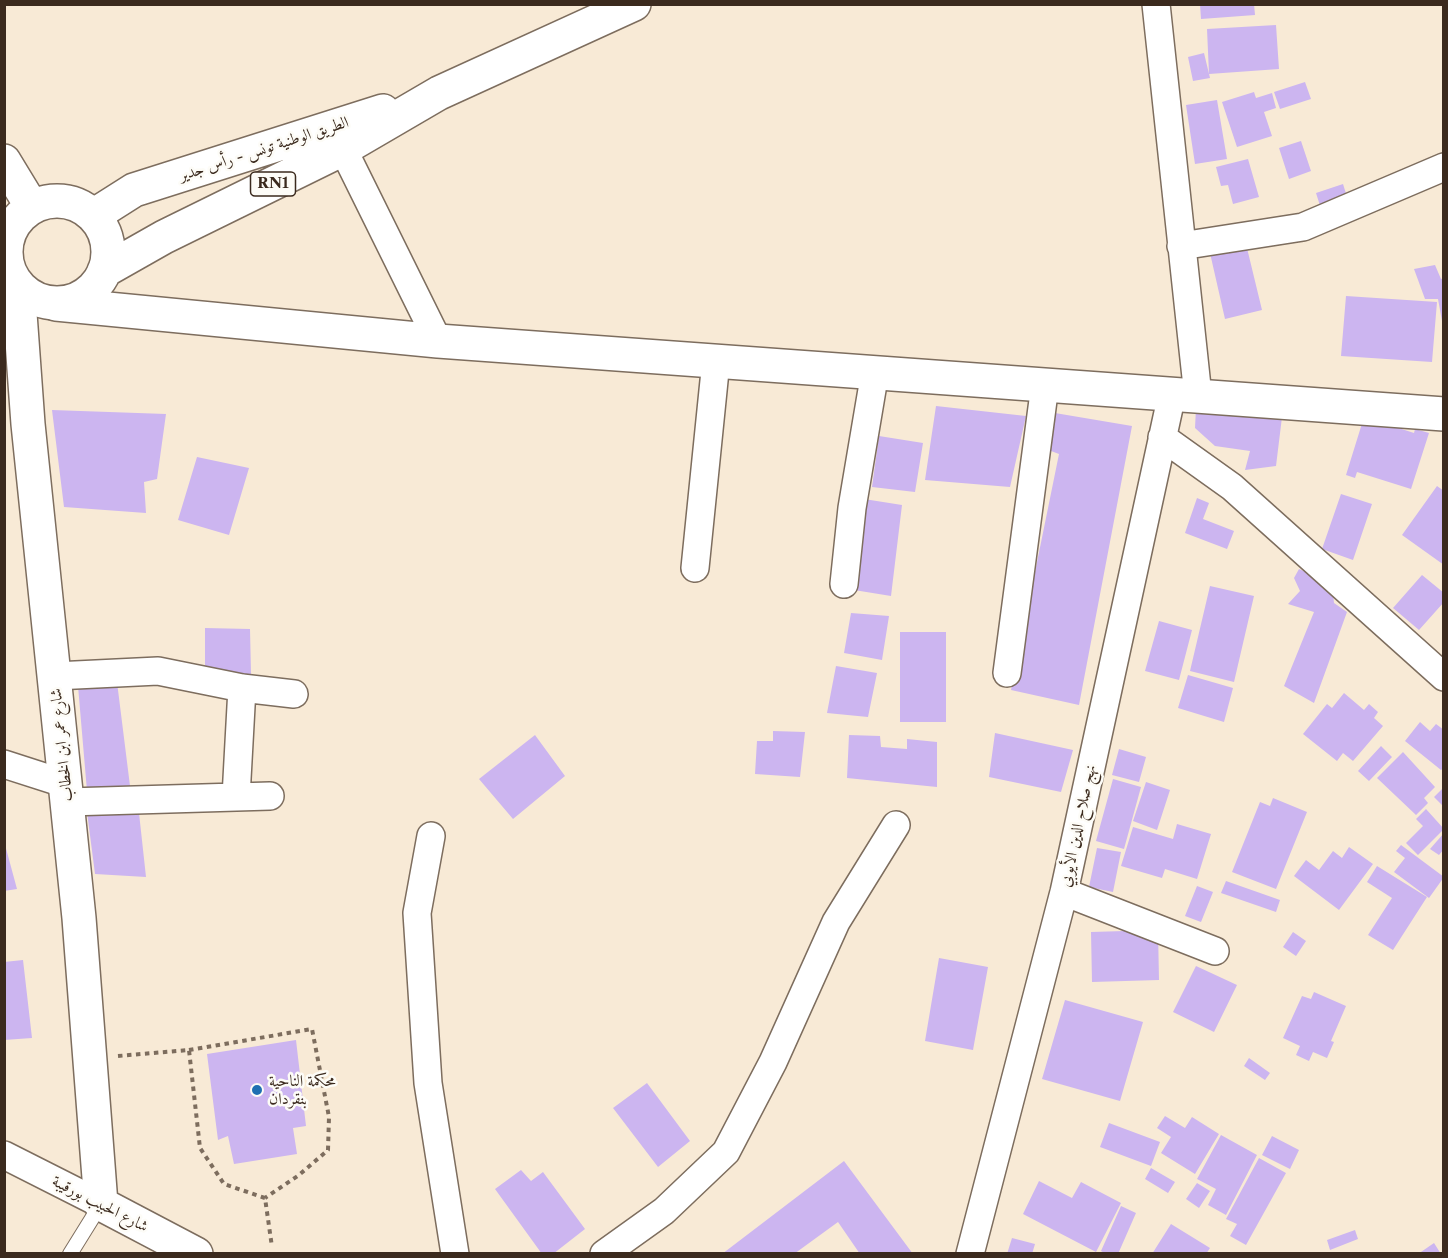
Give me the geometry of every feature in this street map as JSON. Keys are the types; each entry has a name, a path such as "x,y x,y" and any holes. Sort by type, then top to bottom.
{"main road":[{"name":"الطريق الوطنية تونس - رأس جدير","path":"104,271 164,237 343,149 439,93 634,4"},
{"name":"الطريق الوطنية تونس - رأس جدير","path":"93,216 134,190 439,93"},
{"path":"4,161 33,207"},
{"path":"104,271 108,256 107,242 102,228 93,216 80,207 64,202 48,202 33,207 7,229 6,248 11,280 29,295 56,304 438,340 1443,414"},
{"name":"RN1","path":"56,304 85,295 97,284 104,271"},
{"name":"شارع عمر ابن الخطاب","path":"11,280 67,793 101,1204"},
{"name":"شارع الحبيب بورقيبة","path":"101,1204 196,1254"}],"street":[{"name":"نهج صلاح الدين الأيوبي","path":"969,1254 1064,892 1162,437 1185,395 1181,246 1156,4"},
{"path":"343,149 438,340"},
{"path":"1181,246 1303,227 1443,167"},
{"path":"695,568 716,361"},
{"path":"844,584 852,508 875,372"},
{"path":"1007,673 1045,385"},
{"path":"1162,437 1232,488 1443,677"},
{"path":"55,676 158,671 242,688 294,693"},
{"path":"236,797 242,688"},
{"path":"4,764 67,793 270,796"},
{"path":"604,1254 664,1212 726,1152 773,1062 836,922 896,825"},
{"path":"431,836 417,913 428,1083 455,1254"},
{"path":"1064,892 1215,951"},
{"name":"شارع الحبيب بورقيبة","path":"4,1155 101,1204"}],"lane":[{"path":"70,1254 101,1204"}],"path":[{"path":"90,1058 189,1050 312,1029 329,1117 328,1150 299,1175 265,1198"},
{"path":"189,1050 200,1148 224,1184 265,1198"},
{"path":"265,1198 272,1246"}],"building":[{"path":"1200,4 1254,4 1255,15 1201,19"},
{"path":"1276,25 1279,69 1209,74 1207,29"},
{"path":"1204,53 1210,78 1193,81 1188,57"},
{"path":"1305,82 1311,99 1280,109 1274,92"},
{"path":"1254,92 1256,98 1272,93 1276,108 1264,112 1272,136 1237,147 1222,102"},
{"path":"1217,100 1227,159 1195,164 1186,105"},
{"path":"1301,141 1311,171 1289,179 1279,148"},
{"path":"1248,159 1259,197 1233,204 1228,185 1221,186 1216,167"},
{"path":"1343,184 1349,203 1322,212 1316,193"},
{"path":"1246,244 1262,310 1225,319 1210,253"},
{"path":"1435,265 1441,279 1444,278 1444,332 1438,299 1425,299 1414,269"},
{"path":"1346,296 1437,302 1432,362 1341,356"},
{"path":"936,406 1026,416 1010,487 925,480"},
{"path":"1196,408 1282,417 1276,466 1245,470 1250,451 1215,446 1195,428"},
{"path":"52,410 166,414 157,479 144,482 146,513 64,507"},
{"path":"1049,412 1132,426 1079,705 1011,690 1059,454 1043,448"},
{"path":"1364,417 1414,433 1415,429 1429,433 1411,489 1357,472 1355,478 1346,475"},
{"path":"879,436 923,443 915,492 872,487"},
{"path":"197,457 249,468 229,535 178,520"},
{"path":"1437,486 1444,491 1444,565 1402,535"},
{"path":"1341,494 1372,504 1353,560 1322,549"},
{"path":"1197,498 1209,503 1203,519 1234,531 1227,549 1185,533"},
{"path":"864,499 902,505 891,596 854,590"},
{"path":"1299,569 1332,584 1334,603 1347,612 1314,703 1284,686 1314,612 1288,604 1300,591 1294,578"},
{"path":"1422,575 1444,593 1444,602 1419,630 1393,608"},
{"path":"1210,586 1254,596 1234,682 1190,671"},
{"path":"851,613 889,616 882,660 844,653"},
{"path":"1159,621 1192,630 1179,680 1145,671"},
{"path":"205,628 250,629 251,674 205,676"},
{"path":"900,632 946,632 946,722 900,722"},
{"path":"836,666 877,673 868,717 827,713"},
{"path":"1188,675 1233,688 1224,722 1178,708"},
{"path":"117,682 131,794 87,791 78,686"},
{"path":"1344,693 1364,710 1369,704 1378,712 1374,718 1383,726 1353,761 1343,753 1337,761 1303,734 1327,704 1332,708"},
{"path":"1420,722 1430,731 1436,724 1444,730 1444,768 1441,770 1405,741"},
{"path":"773,731 805,732 800,777 755,774 757,741 773,741"},
{"path":"995,733 1073,750 1061,792 989,777"},
{"path":"535,735 565,776 513,819 479,779"},
{"path":"849,735 880,736 881,747 907,749 907,739 937,742 937,787 847,778"},
{"path":"1381,746 1392,757 1369,781 1358,771"},
{"path":"1119,749 1146,757 1139,782 1112,775"},
{"path":"1403,752 1435,787 1424,798 1428,803 1416,815 1377,778"},
{"path":"1113,779 1141,787 1124,849 1096,841"},
{"path":"1146,782 1170,790 1157,830 1133,821"},
{"path":"1444,787 1444,807 1434,797"},
{"path":"1273,798 1307,812 1276,889 1232,872 1260,802 1270,806"},
{"path":"1426,809 1444,829 1418,855 1406,843 1423,826 1416,819"},
{"path":"87,812 139,813 146,877 95,874"},
{"path":"1177,824 1211,834 1197,879 1165,869 1162,878 1121,866 1133,827 1173,839"},
{"path":"1444,833 1444,849 1439,855 1430,849"},
{"path":"4,841 17,889 4,891"},
{"path":"1401,845 1444,877 1429,898 1394,872 1405,858 1396,851"},
{"path":"1349,847 1373,864 1339,910 1294,876 1306,860 1319,870 1333,851 1342,858"},
{"path":"1097,848 1121,852 1113,892 1089,887"},
{"path":"1377,866 1427,897 1393,950 1368,935 1392,898 1367,882"},
{"path":"1226,881 1280,900 1276,912 1221,893"},
{"path":"1197,886 1213,892 1201,922 1185,916"},
{"path":"1158,930 1159,980 1092,982 1091,932"},
{"path":"1293,932 1306,941 1296,956 1283,947"},
{"path":"939,958 988,967 973,1050 925,1041"},
{"path":"23,960 32,1038 4,1040 4,962"},
{"path":"1196,966 1237,985 1214,1032 1173,1012"},
{"path":"1314,992 1346,1006 1331,1041 1334,1042 1327,1058 1313,1052 1309,1061 1296,1055 1300,1046 1283,1038 1302,996 1311,999"},
{"path":"1065,1000 1143,1022 1120,1101 1042,1079"},
{"name":"محكمة الناحية بنقردان","path":"296,1040 306,1126 293,1128 297,1154 234,1164 228,1136 218,1140 207,1054"},
{"path":"1249,1058 1270,1073 1265,1080 1244,1066"},
{"path":"647,1083 690,1141 658,1167 613,1108"},
{"path":"1165,1116 1185,1128 1192,1117 1219,1134 1195,1174 1161,1153 1171,1137 1157,1128"},
{"path":"1109,1123 1160,1142 1151,1166 1100,1147"},
{"path":"1221,1135 1257,1155 1226,1215 1208,1205 1216,1189 1197,1179"},
{"path":"1272,1136 1299,1150 1290,1169 1262,1155"},
{"path":"1259,1158 1286,1173 1246,1245 1230,1236 1237,1224 1226,1219"},
{"path":"844,1161 913,1254 860,1254 838,1222 794,1254 722,1254"},
{"path":"1151,1168 1175,1182 1168,1193 1145,1179"},
{"path":"521,1170 531,1181 543,1172 585,1229 553,1254 542,1254 495,1189"},
{"path":"1039,1181 1072,1198 1081,1182 1121,1203 1096,1252 1023,1214"},
{"path":"1197,1183 1210,1191 1199,1208 1186,1199"},
{"path":"1121,1206 1136,1213 1118,1254 1106,1254 1101,1251"},
{"path":"1171,1224 1210,1248 1206,1254 1152,1254"},
{"path":"1355,1230 1358,1239 1330,1250 1327,1240"},
{"path":"1012,1238 1035,1244 1032,1254 1007,1254"},
{"path":"1434,1243 1441,1254 1418,1254"}],"place":[{"name":"محكمة الناحية بنقردان","path":"257,1090"}]}
